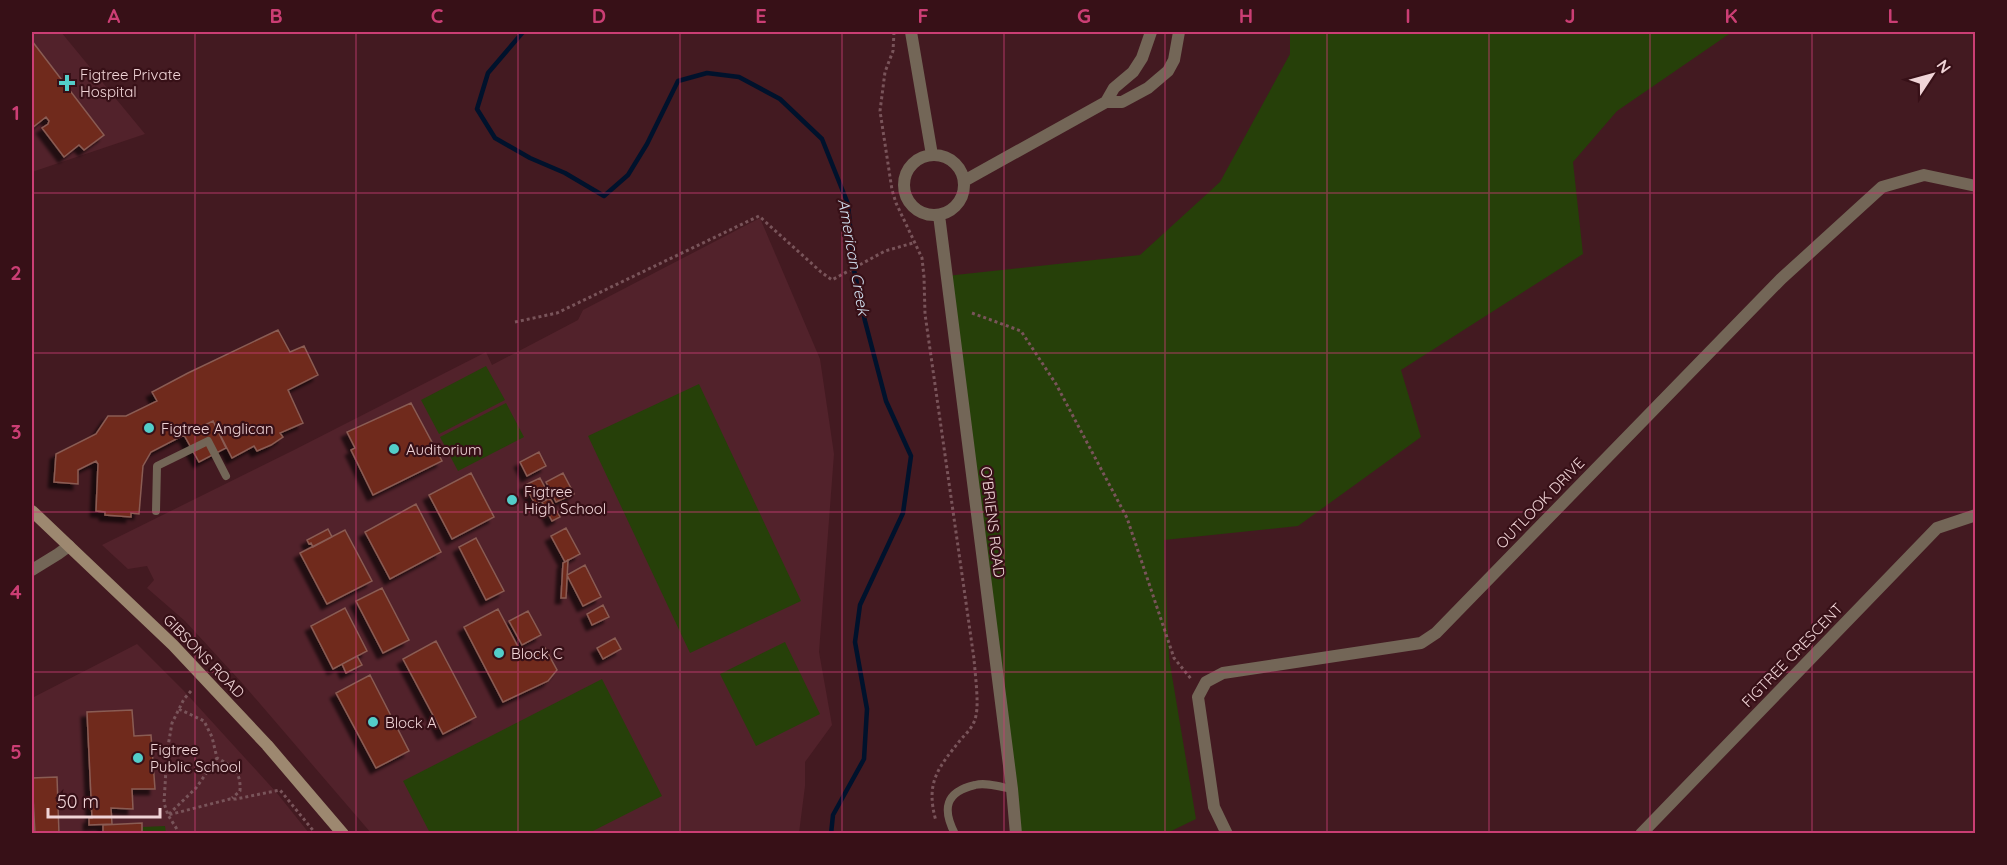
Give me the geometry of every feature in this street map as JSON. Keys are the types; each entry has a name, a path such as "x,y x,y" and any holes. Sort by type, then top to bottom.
{"main road":[{"name":"GIBSONS ROAD","path":"32,511 181,652 289,770 343,834"}],"street":[{"path":"912,32 932,155"},
{"path":"1106,102 1114,88 1133,72 1142,58 1151,32"},
{"path":"964,181 1106,102 1122,102 1148,88 1168,71 1174,60 1179,32"},
{"path":"932,155 949,159 961,172 964,181 964,189 958,203 953,209 939,215 925,214 916,209 905,192 904,181 913,163 932,155"},
{"name":"OUTLOOK DRIVE","path":"1203,688 1206,682 1223,673 1421,643 1436,633 1781,279 1882,187 1924,175 1976,186"},
{"name":"O'BRIENS ROAD","path":"939,215 1016,834"},
{"name":"FIGTREE CRESCENT","path":"1641,834 1937,528 1976,514"},
{"path":"32,570 69,546"},
{"path":"1203,688 1198,697 1214,807 1227,834"}],"lane":[{"path":"156,511 157,466 208,441 226,476"},
{"path":"955,834 946,810 949,800 957,793 975,784 1012,789"}],"path":[{"path":"894,32 893,51 885,72 880,111 892,190 896,204 922,258 925,314 975,659 976,715 970,729 944,761 933,782 932,801 939,827"},
{"path":"515,322 557,313 759,216 832,280 885,251 914,243"},
{"path":"972,312 1021,331 1056,384 1127,518 1174,658 1187,676 1203,688"},
{"path":"180,834 168,815 164,803 172,723 191,691"},
{"path":"179,709 204,721 212,737 217,758 238,772 240,791 230,799"},
{"path":"168,815 196,789 217,758"},
{"path":"168,815 230,799 280,790 316,834"}],"shaded area":[{"name":"Figtree Private Hospital","path":"32,32 61,32 145,134 32,172"},
{"name":"Figtree High School","path":"760,218 820,359 834,454 819,652 832,725 805,762 805,786 799,833 371,833 243,684 185,621 147,588 154,580 147,566 128,569 102,545 486,352 492,365 578,320 583,310"},
{"name":"Figtree Public School","path":"137,644 184,691 276,792 309,833 32,834 32,698"}],"green space":[{"path":"1290,32 1732,32 1617,111 1573,162 1583,254 1401,370 1421,437 1298,526 1164,540 1169,658 1196,819 1167,833 1016,833 946,276 1140,255 1220,182 1290,54"},
{"path":"486,366 505,400 439,434 421,400"},
{"path":"699,384 801,601 690,653 588,436"},
{"path":"506,403 524,437 458,471 440,437"},
{"path":"785,642 820,714 756,746 720,674"},
{"path":"602,679 662,796 589,833 430,833 403,781"},
{"path":"165,826 166,833 143,833 143,827"}],"building":[{"path":"32,41 104,135 84,150 79,145 64,157 42,128 48,124 46,117 32,128"},
{"name":"Figtree Anglican","path":"278,330 290,352 304,346 318,375 288,390 303,423 280,433 283,437 257,451 254,446 232,458 213,421 151,452 143,466 139,514 131,513 131,517 105,515 105,512 96,511 98,464 96,461 78,470 78,484 54,482 56,454 96,434 108,416 126,416 157,401 152,392"},
{"name":"Auditorium","path":"411,403 442,461 373,495 351,450 355,448 347,432"},
{"path":"213,421 226,448 199,462 184,435"},
{"path":"539,452 546,466 527,476 520,462"},
{"path":"471,473 494,517 452,539 429,495"},
{"path":"563,473 574,494 556,502 546,482"},
{"path":"540,478 550,497 535,504 525,485"},
{"path":"550,498 560,517 552,521 542,502"},
{"path":"416,504 441,552 390,579 365,532"},
{"path":"566,528 580,554 565,562 551,536"},
{"path":"328,529 332,537 313,547 311,543 309,544 307,540"},
{"path":"345,530 372,581 327,604 300,553"},
{"path":"476,538 504,591 486,600 459,547"},
{"path":"568,560 566,598 561,598 563,563"},
{"path":"585,565 601,597 583,606 567,575"},
{"path":"382,588 409,640 383,653 356,601"},
{"path":"603,605 609,617 592,625 587,614"},
{"path":"345,608 367,651 333,669 311,626"},
{"name":"Block C","path":"498,609 524,658 545,648 557,670 548,681 503,702 464,627"},
{"path":"528,611 541,635 522,645 509,621"},
{"path":"615,638 621,649 603,659 597,648"},
{"path":"436,641 476,717 443,734 403,659"},
{"path":"357,656 362,665 346,673 342,664"},
{"name":"Block A","path":"370,675 409,751 376,768 336,693"},
{"path":"132,710 134,736 151,735 155,789 132,789 133,809 111,808 112,824 89,825 89,818 92,818 87,712"},
{"path":"57,777 59,834 35,834 32,778"},
{"path":"142,823 142,834 103,834 103,825"}],"waterway":[{"name":"American Creek","path":"523,32 488,73 477,109 495,138 530,158 565,173 604,196 628,175 647,144 678,81 707,73 739,77 780,99 822,139 848,204 854,270 865,321 886,401 911,456 903,513 860,605 855,642 867,709 864,759 833,815 831,834"}],"place":[{"name":"Figtree Private Hospital","path":"67,83"},
{"name":"Figtree Anglican","path":"149,428"},
{"name":"Auditorium","path":"394,449"},
{"name":"Figtree High School","path":"512,500"},
{"name":"Block C","path":"499,653"},
{"name":"Block A","path":"373,722"},
{"name":"Figtree Public School","path":"138,758"}]}
